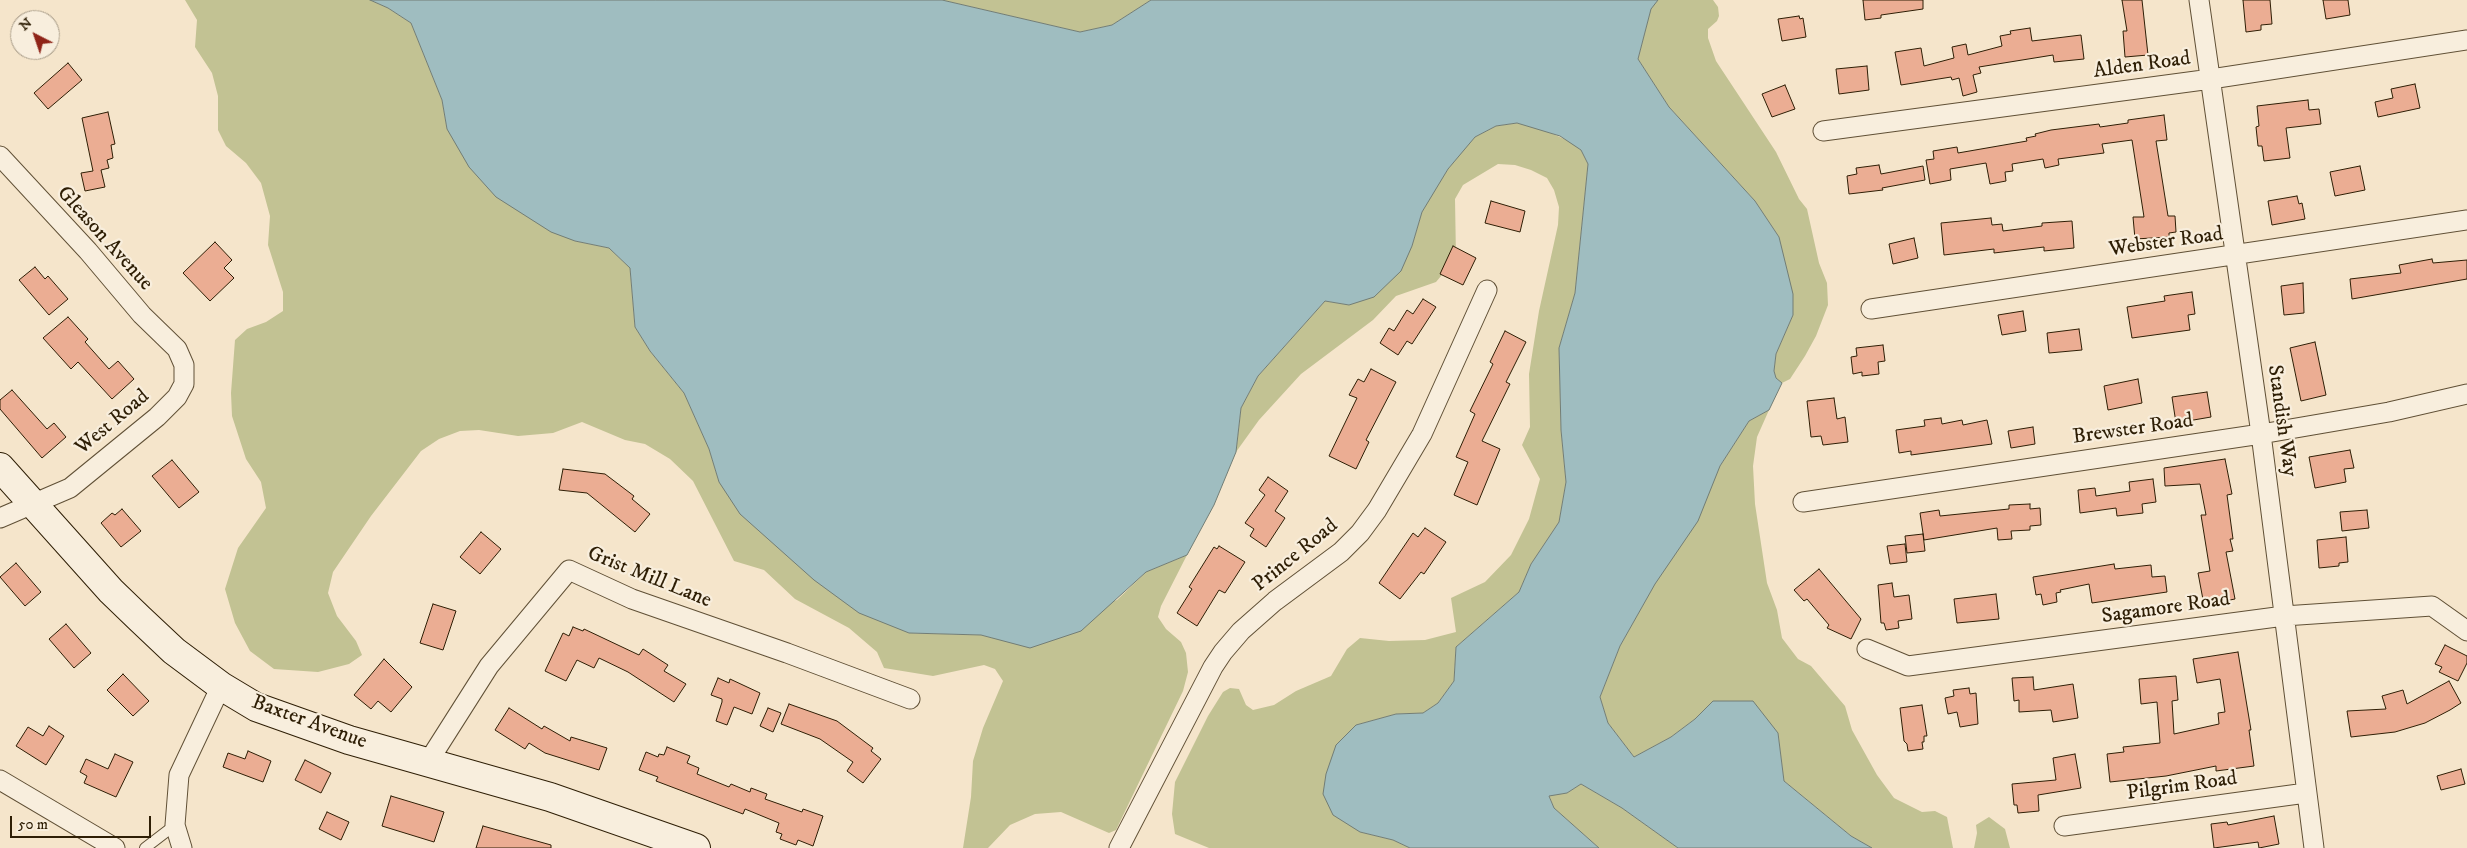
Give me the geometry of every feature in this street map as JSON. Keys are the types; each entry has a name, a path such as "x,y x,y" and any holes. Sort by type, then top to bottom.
{"street":[{"name":"Standish Way","path":"2199,0 2234,256 2261,434 2314,848"},
{"name":"Alden Road","path":"1823,131 2211,79 2467,40"},
{"name":"Gleason Avenue","path":"0,156 88,251 142,315 177,349"},
{"name":"Webster Road","path":"1871,309 2467,220"},
{"name":"Prince Road","path":"1119,848 1213,667 1223,652 1241,631 1275,601 1341,552 1360,533 1377,510 1422,434 1486,290"},
{"name":"West Road","path":"0,518 70,488 144,428 177,397 184,384 184,365 177,349"},
{"name":"Brewster Road","path":"1804,502 2261,434 2388,412 2467,394"},
{"name":"Baxter Avenue","path":"0,467 31,504 139,618 174,651 221,686 256,707 348,740 550,797 696,848"},
{"name":"Grist Mill Lane","path":"428,762 489,666 569,570 632,599 787,653 910,699"},
{"name":"Sagamore Road","path":"1867,649 1910,666 2284,616 2432,606 2467,631"},
{"path":"182,848 175,826 179,775 221,686"},
{"path":"0,780 115,848"},
{"name":"Pilgrim Road","path":"2064,826 2306,793"}],"lane":[{"path":"145,848 175,826"}],"green space":[{"path":"185,0 370,0 388,8 411,23 442,100 447,129 575,241 609,248 630,268 635,327 650,351 684,393 709,449 719,482 909,633 981,635 998,639 1117,600 1146,572 1187,555 1161,606 1158,617 1166,629 1181,642 1186,653 1188,672 1183,691 1116,830 1109,833 1061,812 1035,814 1010,825 988,848 963,848 971,797 973,761 983,728 1003,681 995,669 984,665 933,676 884,668 877,652 849,628 795,599 764,570 734,561 693,481 670,459 645,444 625,440 582,422 553,433 518,436 479,430 460,431 439,439 421,451 371,516 333,572 328,593 337,616 356,641 362,655 349,664 318,672 274,669 250,651 235,623 225,589 238,548 266,508 261,482 246,459 232,416 231,393 235,340 247,329 266,322 283,311 283,292 268,245 270,216 261,183 246,163 226,146 218,130 218,96 212,73 195,47 197,20"},
{"path":"942,0 1151,0 1112,25 1080,32"},
{"path":"1658,0 1713,0 1718,7 1719,16 1717,21 1708,29 1708,38 1716,61 1776,152 1799,199 1807,209 1819,263 1827,283 1828,305 1816,336 1805,356 1790,379 1782,383 1776,378 1774,371 1776,354 1793,315 1779,237 1755,201 1669,107 1638,59 1651,8"},
{"path":"1517,123 1542,129 1573,143 1581,150 1588,164 1575,293 1559,348 1561,430 1566,482 1559,522 1531,564 1519,592 1456,647 1454,681 1438,703 1423,713 1396,714 1356,725 1360,832 1393,840 1410,848 1209,848 1175,834 1172,814 1175,782 1208,716 1223,692 1230,688 1239,689 1246,705 1253,710 1274,705 1296,691 1331,676 1347,649 1360,638 1389,641 1425,640 1456,632 1451,598 1485,582 1511,555 1529,519 1540,479 1522,445 1530,427 1529,374 1539,311 1558,225 1559,207 1554,190 1547,178 1515,165 1498,164 1463,185 1455,199 1456,258 1436,282 1396,296 1373,320 1301,374 1259,420 1236,452 1241,408 1258,376 1325,301 1349,305 1412,246 1422,212 1436,186 1463,148 1475,137 1496,126"},
{"path":"1769,410 1757,437 1753,466 1755,504 1767,583 1777,610 1782,638 1798,659 1811,666 1845,706 1852,730 1877,775 1894,798 1922,812 1935,811 1947,817 1953,848 1872,848 1851,836 1784,781 1778,733 1713,701 1695,719 1671,737 1634,757 1608,723 1600,697 1620,646 1720,466 1749,421"},
{"path":"1581,784 1622,808 1678,848 1599,848 1554,808 1549,795 1567,793"},
{"path":"1989,817 2005,829 2010,848 1974,848 1977,833 1976,825"}],"water":[{"path":"370,0 942,0 1080,32 1112,25 1151,0 1658,0 1651,9 1638,59 1669,107 1755,201 1779,237 1793,294 1793,315 1776,354 1774,371 1776,378 1782,383 1769,410 1749,421 1720,466 1698,521 1655,584 1620,646 1600,697 1608,723 1634,757 1671,737 1695,719 1713,701 1753,701 1778,733 1784,781 1851,836 1872,848 1678,848 1622,808 1581,784 1567,793 1549,796 1554,808 1599,848 1410,848 1393,840 1360,832 1333,815 1323,794 1326,774 1336,745 1356,725 1396,714 1423,713 1438,703 1454,681 1456,647 1519,592 1531,564 1559,522 1566,482 1561,430 1559,348 1575,293 1588,164 1581,150 1560,136 1517,123 1496,126 1475,137 1448,169 1422,212 1412,246 1401,271 1374,297 1349,305 1325,301 1258,376 1241,408 1236,452 1214,505 1187,555 1146,572 1081,631 1030,648 981,635 909,633 859,613 814,580 740,514 719,482 709,449 684,393 650,351 635,327 630,268 609,248 575,241 551,232 496,197 469,167 447,129 442,100 411,23 388,8"}],"building":[{"path":"1863,0 1923,0 1923,9 1881,15 1881,18 1865,20"},
{"path":"2122,0 2142,0 2148,55 2125,57 2123,31 2127,31"},
{"path":"2243,0 2270,0 2272,24 2261,25 2261,30 2246,32"},
{"path":"2323,0 2348,0 2350,15 2326,19"},
{"path":"1799,16 1800,19 1803,18 1806,37 1782,41 1778,19"},
{"path":"2030,28 2032,41 2081,35 2084,59 2054,62 2053,55 1979,67 1981,73 1973,75 1977,92 1963,96 1959,78 1952,80 1951,77 1901,85 1895,52 1921,48 1924,66 1954,58 1952,47 1966,44 1968,55 2002,46 2000,36 2011,34 2010,31"},
{"path":"68,63 82,80 48,109 34,93"},
{"path":"1867,66 1869,90 1839,94 1836,69"},
{"path":"2415,84 2420,108 2378,117 2375,102 2393,98 2391,89"},
{"path":"1785,85 1795,109 1772,117 1762,94"},
{"path":"2308,100 2309,110 2319,109 2321,124 2286,128 2290,158 2264,161 2262,146 2258,146 2256,127 2259,126 2257,106"},
{"path":"108,112 115,144 111,145 113,158 107,160 109,168 101,170 105,187 85,191 81,173 93,171 82,118"},
{"path":"2164,115 2167,140 2156,141 2168,216 2175,216 2176,232 2169,233 2169,237 2135,239 2133,217 2144,217 2132,140 2102,144 2104,153 2058,159 2059,165 2045,168 2043,159 2012,164 2013,171 2005,172 2006,181 1990,184 1986,163 1950,169 1951,180 1930,184 1926,160 1934,159 1933,151 1957,147 1958,153 2027,141 2026,138 2051,130 2099,124 2100,127 2128,123 2128,120"},
{"path":"1879,165 1881,174 1923,166 1925,180 1882,188 1883,190 1849,194 1847,176 1857,174 1856,168"},
{"path":"2360,166 2365,190 2335,196 2330,172"},
{"path":"2297,196 2299,204 2302,203 2305,219 2272,225 2268,201"},
{"path":"1491,201 1525,211 1520,232 1485,223"},
{"path":"1991,218 1992,225 2002,224 2003,231 2042,226 2042,223 2072,221 2074,248 2044,251 2044,247 1994,253 1994,249 1944,255 1941,223"},
{"path":"1914,238 1918,258 1893,264 1889,244"},
{"path":"215,242 232,260 224,268 234,278 210,301 183,273"},
{"path":"1453,246 1476,258 1463,285 1440,274"},
{"path":"2432,259 2433,263 2467,260 2467,279 2352,299 2350,279 2401,273 2399,265"},
{"path":"35,267 45,279 48,276 68,299 49,315 19,280"},
{"path":"2303,283 2304,313 2284,315 2281,286"},
{"path":"2192,292 2195,314 2188,315 2190,330 2132,338 2127,307 2165,301 2164,296"},
{"path":"1423,299 1436,307 1412,344 1407,341 1398,355 1380,343 1389,328 1394,331 1407,310 1413,314"},
{"path":"2023,311 2026,331 2002,335 1998,315"},
{"path":"68,317 88,339 85,342 109,369 118,361 134,379 112,399 78,362 71,369 43,338"},
{"path":"2079,329 2082,350 2049,353 2047,333"},
{"path":"1505,331 1526,342 1506,382 1510,384 1482,441 1500,449 1477,505 1454,495 1468,462 1456,457 1475,414 1470,411 1493,364 1490,362"},
{"path":"2315,342 2326,395 2301,401 2290,348"},
{"path":"1883,345 1885,361 1878,362 1879,374 1862,376 1862,372 1853,374 1851,357 1857,356 1856,348"},
{"path":"1371,369 1396,382 1366,440 1369,442 1356,469 1329,456 1357,398 1349,395 1358,379 1364,382"},
{"path":"2138,379 2142,403 2108,410 2104,386"},
{"path":"12,390 47,429 54,423 66,437 42,458 0,409 0,400"},
{"path":"2207,392 2211,417 2176,423 2172,397"},
{"path":"1834,398 1837,419 1845,417 1848,442 1823,445 1821,436 1811,437 1807,401"},
{"path":"1941,418 1942,424 1962,420 1963,425 1987,420 1992,444 1911,455 1911,451 1899,453 1896,430 1925,426 1924,420"},
{"path":"2033,427 2035,444 2011,448 2008,431"},
{"path":"2350,450 2354,468 2344,469 2346,482 2315,488 2309,457"},
{"path":"2225,459 2232,494 2227,495 2233,539 2230,539 2233,551 2226,552 2235,599 2204,605 2198,573 2210,571 2201,515 2206,515 2200,484 2165,486 2164,468"},
{"path":"172,460 199,492 179,508 152,476"},
{"path":"563,469 605,474 634,496 632,499 650,514 635,532 587,493 559,490"},
{"path":"1268,477 1288,491 1275,511 1285,518 1266,547 1250,536 1254,529 1245,523 1265,495 1259,490"},
{"path":"2153,479 2156,502 2142,504 2143,513 2117,516 2116,508 2080,513 2078,490 2095,488 2096,496 2130,491 2129,482"},
{"path":"2030,504 2030,509 2040,508 2041,525 2030,526 2030,530 2011,531 2012,539 1998,540 1997,528 1924,540 1920,513 1939,510 1940,516 2009,509 2009,505"},
{"path":"122,509 141,531 121,547 101,523 112,513 115,515"},
{"path":"2367,510 2369,528 2342,531 2340,512"},
{"path":"1425,528 1446,542 1424,574 1421,572 1400,599 1379,583 1413,533 1418,537"},
{"path":"481,532 501,549 480,574 460,557"},
{"path":"1923,534 1925,551 1907,553 1905,536"},
{"path":"2346,537 2348,562 2339,563 2339,566 2319,568 2317,540"},
{"path":"1905,544 1907,562 1890,564 1887,546"},
{"path":"1219,546 1245,562 1225,593 1219,590 1197,626 1177,613 1192,589 1189,587 1214,547 1217,549"},
{"path":"16,563 41,592 25,606 0,577"},
{"path":"2114,564 2115,569 2151,565 2152,577 2165,576 2167,592 2092,603 2089,584 2060,590 2061,592 2056,593 2057,602 2043,605 2041,594 2036,595 2033,577"},
{"path":"1819,569 1861,619 1851,639 1827,628 1829,625 1807,599 1804,601 1794,590"},
{"path":"1892,583 1894,597 1909,595 1912,619 1898,621 1899,628 1886,630 1884,623 1881,623 1878,585"},
{"path":"1996,594 1999,619 1957,623 1954,599"},
{"path":"433,604 456,611 443,650 420,643"},
{"path":"66,624 91,653 74,668 49,639"},
{"path":"573,627 583,631 584,629 639,655 643,649 668,665 664,671 686,684 674,702 628,672 599,658 594,668 577,660 566,681 545,671 563,633 569,636"},
{"path":"2445,645 2467,656 2467,663 2458,681 2439,672 2442,667 2435,664"},
{"path":"2238,652 2251,730 2249,730 2254,766 2216,771 2216,766 2166,776 2110,782 2107,754 2124,752 2123,747 2160,743 2157,702 2141,704 2139,679 2176,676 2178,700 2172,701 2174,734 2219,724 2218,713 2225,712 2220,679 2197,683 2193,659"},
{"path":"384,659 412,687 391,712 378,701 371,709 354,695"},
{"path":"123,674 149,701 133,716 107,690"},
{"path":"2033,677 2034,690 2073,684 2078,718 2053,722 2051,710 2019,712 2019,700 2014,701 2012,678"},
{"path":"718,678 729,683 730,679 760,693 752,714 734,707 727,725 716,721 722,699 711,695"},
{"path":"2449,681 2461,703 2450,710 2425,723 2395,732 2351,737 2347,711 2386,709 2382,696 2403,690 2407,704"},
{"path":"1969,688 1970,694 1976,693 1978,724 1960,727 1957,712 1948,714 1945,698 1954,696 1953,690"},
{"path":"789,704 837,721 873,748 871,751 881,759 863,783 847,771 853,762 820,739 781,724"},
{"path":"1922,705 1927,736 1924,736 1924,742 1922,742 1923,749 1908,751 1907,744 1904,741 1900,708"},
{"path":"509,708 542,729 544,726 570,741 571,737 607,748 599,770 545,753 529,743 525,749 495,730"},
{"path":"768,708 781,713 773,732 760,726"},
{"path":"49,726 64,736 46,765 16,746 28,727 43,736"},
{"path":"667,747 690,756 687,763 699,768 697,774 729,787 731,784 750,792 751,788 767,794 765,799 802,812 803,809 823,816 813,846 798,840 796,845 780,839 782,834 776,832 779,823 745,809 743,814 656,781 658,777 639,770 646,752 658,757 659,754 664,755"},
{"path":"248,751 271,761 263,782 223,767 228,753 245,759"},
{"path":"115,754 133,762 116,797 84,783 87,776 80,772 86,759 108,769"},
{"path":"2075,754 2081,788 2038,795 2039,811 2018,813 2017,805 2014,805 2012,784 2056,780 2053,758"},
{"path":"305,760 331,773 321,793 295,780"},
{"path":"2461,769 2465,784 2441,790 2437,776"},
{"path":"391,796 444,812 434,842 382,826"},
{"path":"327,812 349,822 341,840 319,829"},
{"path":"2274,816 2279,844 2259,848 2258,842 2214,848 2211,824 2227,822 2228,825"},
{"path":"483,826 551,845 551,848 476,848"}]}
